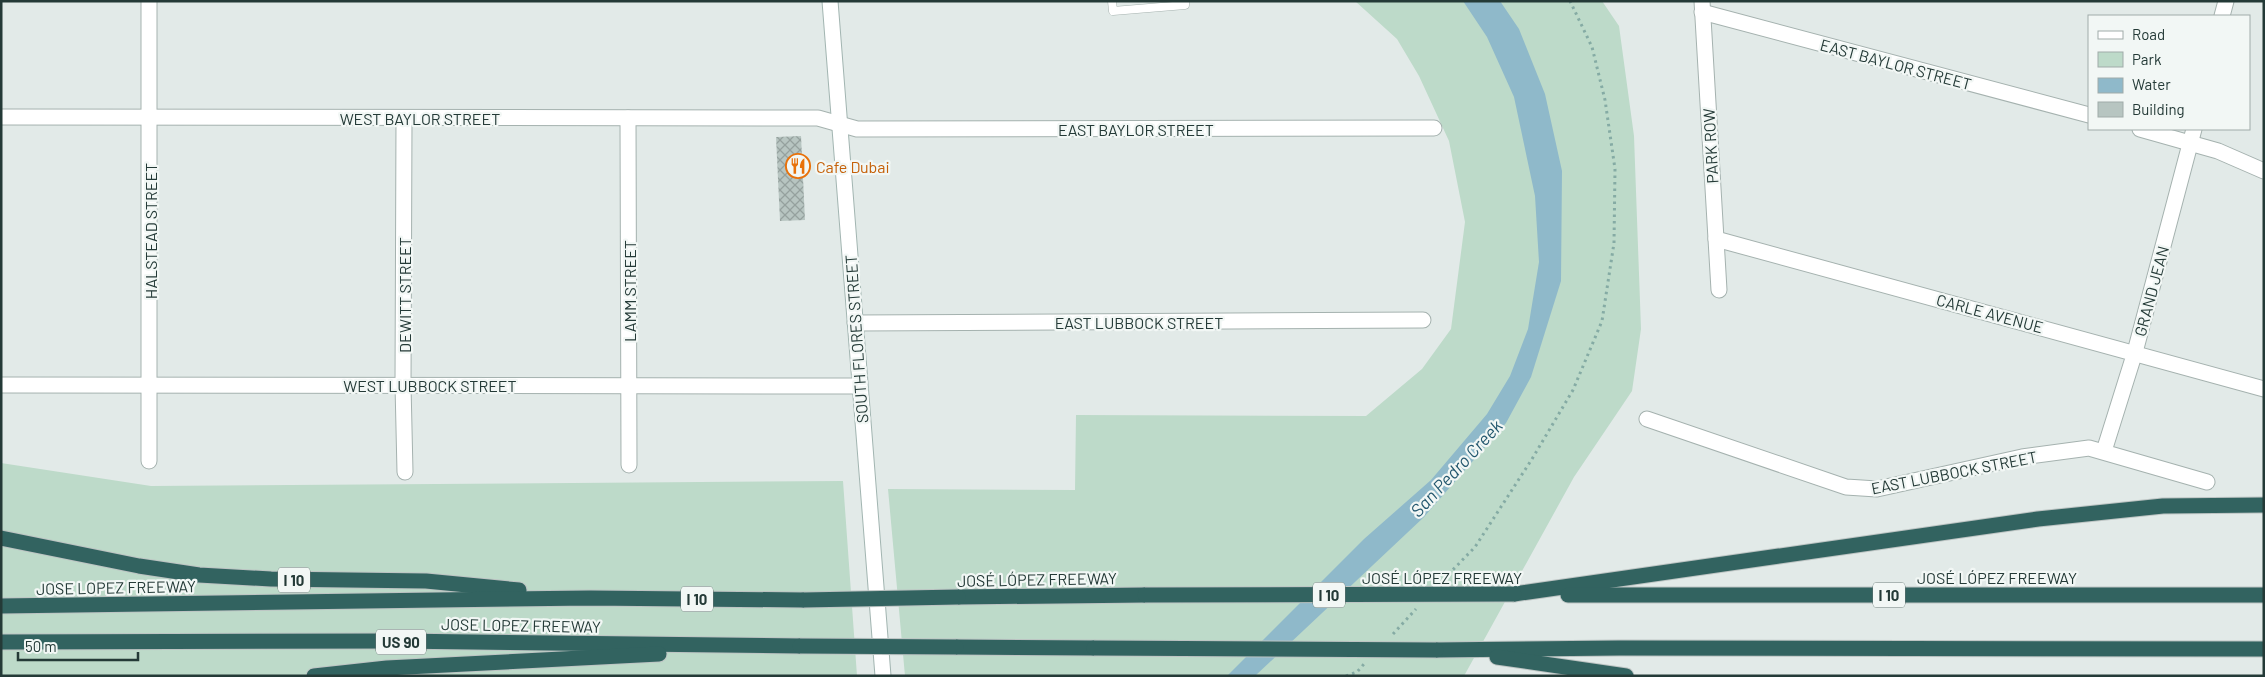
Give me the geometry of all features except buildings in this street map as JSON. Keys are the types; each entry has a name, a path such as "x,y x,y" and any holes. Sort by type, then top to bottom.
{"highway":[{"path":"1514,594 2038,519 2163,506 2264,505"},
{"name":"I 10","path":"1,538 139,566 199,575 270,580 426,581 590,598"},
{"name":"JOSÉ LÓPEZ FREEWAY","path":"590,598 804,600 1145,595 2264,595"},
{"name":"JOSE LOPEZ FREEWAY","path":"1,606 590,598"},
{"name":"JOSE LOPEZ FREEWAY","path":"1,642 397,642 800,646"},
{"path":"314,676 387,668 800,646 1443,650 1619,648 2264,649"},
{"path":"1443,650 1626,676"}],"street":[{"name":"HALSTEAD STREET","path":"148,461 149,1"},
{"name":"SOUTH FLORES STREET","path":"830,1 883,676"},
{"path":"2222,15 2226,1"},
{"name":"EAST BAYLOR STREET","path":"1702,7 2088,115"},
{"name":"PARK ROW","path":"1702,7 1719,290"},
{"name":"WEST BAYLOR STREET","path":"1,117 404,119 818,118 839,124"},
{"name":"LAMM STREET","path":"628,118 629,465"},
{"name":"DEWITT STREET","path":"404,119 403,384 405,472"},
{"name":"EAST BAYLOR STREET","path":"839,124 857,129 1434,128"},
{"path":"2147,130 2192,136 2218,151 2264,171"},
{"name":"GRAND JEAN","path":"2104,451 2134,352 2192,136"},
{"name":"CARLE AVENUE","path":"1716,239 2264,389"},
{"name":"EAST LUBBOCK STREET","path":"855,323 1423,320"},
{"name":"WEST LUBBOCK STREET","path":"1,385 859,386"},
{"name":"EAST LUBBOCK STREET","path":"1647,419 1826,482 1846,487 1877,489 2022,457 2089,448 2207,482"}],"lane":[{"path":"1112,1 1113,11 1185,5 1185,1"}],"path":[{"path":"1442,581 1474,547 1532,459 1573,390 1602,321 1614,243 1615,169 1605,100 1592,47 1570,1"},
{"path":"1390,637 1423,602"},
{"path":"1346,676 1357,672 1370,658"}],"green space":[{"path":"1355,1 1602,1 1619,26 1634,136 1641,329 1632,391 1574,477 1464,676 905,676 888,489 1075,490 1076,415 1366,416 1422,369 1451,329 1465,222 1449,141 1419,76 1397,39"},
{"path":"1,463 151,486 843,481 857,676 1,676"}],"water":[{"name":"San Pedro Creek","path":"1463,1 1500,1 1519,29 1545,94 1562,171 1561,281 1531,377 1506,423 1424,517 1255,676 1227,676 1364,539 1431,480 1487,414 1510,376 1528,329 1539,262 1535,196 1514,97 1487,37"}],"place":[{"name":"Cafe Dubai","path":"798,166"}]}
